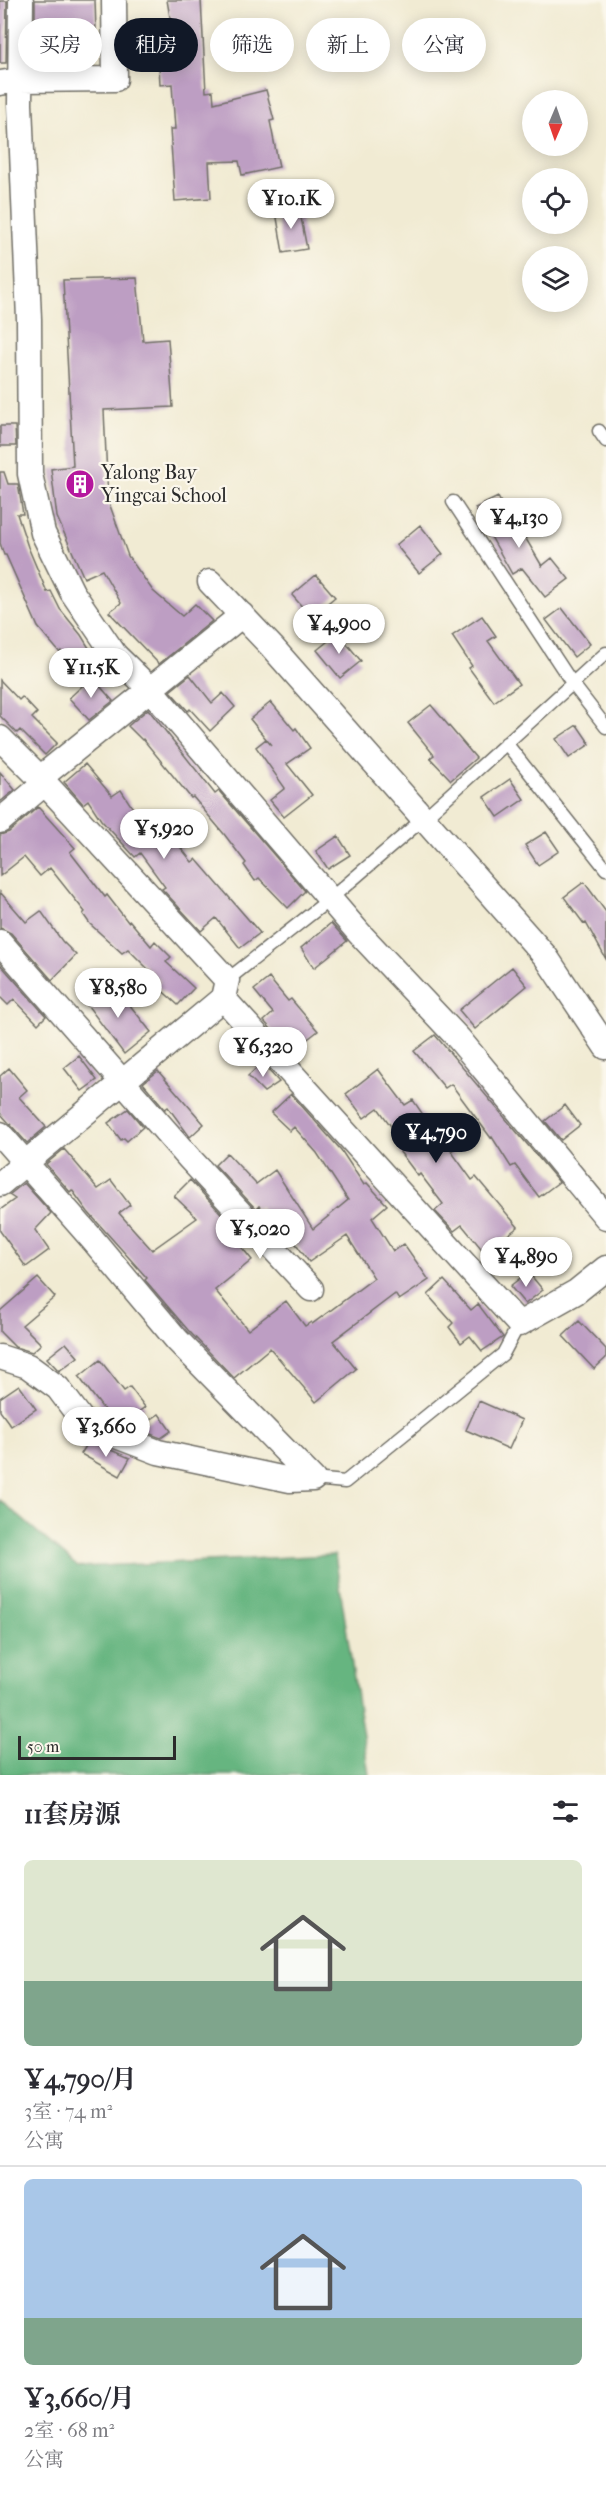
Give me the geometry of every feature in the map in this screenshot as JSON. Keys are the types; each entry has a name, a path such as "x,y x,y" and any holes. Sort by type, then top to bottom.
{"street":[{"path":"21,0 10,82 29,319 30,474 43,532 72,592 115,655 150,689 359,933 459,1039 606,1217"},
{"path":"10,82 115,79 114,0"},
{"path":"210,582 242,615 546,957 606,1047"},
{"path":"0,821 42,781 150,689 242,615"},
{"path":"0,738 42,781 519,1324 576,1292 606,1268"},
{"path":"0,942 190,1159 311,1289"},
{"path":"0,1184 123,1080 225,989"},
{"path":"0,1134 177,1340 313,1479"},
{"path":"0,1357 28,1366 58,1388 85,1424 158,1452 290,1480 313,1479"}],"lane":[{"path":"453,502 572,683 606,727"},
{"path":"225,989 423,819 606,653"},
{"path":"506,743 606,869"},
{"path":"313,1479 345,1482 503,1354 519,1324"}],"green space":[{"path":"0,1500 78,1567 335,1555 369,1775 0,1775"}],"building":[{"path":"35,0 95,0 96,18 35,18"},
{"path":"167,0 201,0 206,92 213,91 214,103 266,90 274,120 270,121 279,167 242,175 239,161 209,162 211,198 175,201 170,129 175,129 172,84 160,85 159,72 198,72 198,18 170,18"},
{"path":"0,1 7,1 6,63 0,63"},
{"path":"299,207 307,249 283,253 276,212"},
{"name":"Yalong Bay Yingcai School","path":"137,278 143,341 168,339 173,407 104,410 108,500 128,556 153,591 182,616 195,604 212,621 159,664 109,612 121,603 102,570 84,578 57,517 51,469 73,466 63,280"},
{"path":"0,426 15,426 16,446 0,446"},
{"path":"0,472 4,472 8,484 18,484 23,514 17,514 47,592 51,591 60,609 81,635 97,661 77,675 61,651 60,653 38,627 6,555 4,555 0,543"},
{"path":"498,497 518,535 522,532 542,566 552,558 569,579 545,597 522,568 512,574 475,508"},
{"path":"420,525 443,554 419,573 396,545"},
{"path":"316,575 335,597 311,617 292,595"},
{"path":"562,608 590,644 574,657 546,620"},
{"path":"482,616 496,636 488,641 519,684 494,702 469,668 472,666 452,636"},
{"path":"338,633 361,661 340,678 317,650"},
{"path":"190,675 212,703 223,693 235,707 210,731 170,691"},
{"path":"92,677 113,701 89,720 69,698"},
{"path":"0,680 19,700 22,697 37,713 32,718 57,743 45,755 20,730 17,733 0,716"},
{"path":"271,702 294,730 296,728 310,748 287,764 312,795 284,817 270,800 285,788 256,747 266,739 271,745 250,719"},
{"path":"431,705 476,758 451,780 430,758 434,755 408,723"},
{"path":"148,709 215,794 219,791 305,891 288,908 259,878 255,881 244,865 246,863 224,834 143,739 128,726"},
{"path":"577,725 590,744 569,758 556,739"},
{"path":"85,764 112,796 121,790 141,821 147,816 171,841 174,839 192,862 196,859 260,933 240,948 216,918 201,931 162,889 165,887 140,853 135,857 101,820 88,800 83,804 64,782"},
{"path":"0,772 15,790 0,802"},
{"path":"510,779 524,799 498,817 484,797"},
{"path":"38,807 75,848 70,852 105,897 107,895 151,946 155,941 171,957 166,962 194,988 178,1005 156,985 160,981 128,949 122,953 90,924 83,914 85,912 50,868 40,876 24,857 0,876 0,835 9,832"},
{"path":"546,832 559,851 538,865 525,845"},
{"path":"338,836 350,855 328,869 316,851"},
{"path":"584,882 606,912 606,959 586,923 584,924 564,897"},
{"path":"0,892 26,922 41,911 62,941 76,955 52,980 11,933 0,928"},
{"path":"331,923 347,941 314,968 301,948"},
{"path":"0,964 46,1016 38,1024 14,999 8,1005 0,997"},
{"path":"512,967 527,986 475,1029 459,1010"},
{"path":"269,978 288,1001 291,999 318,1031 291,1052 264,1021 273,1013 254,990"},
{"path":"109,985 129,1004 151,1032 124,1054 85,1002"},
{"path":"435,1035 559,1182 539,1197 515,1165 511,1167 492,1137 451,1084 445,1088 414,1051"},
{"path":"79,1056 97,1080 82,1091 64,1068"},
{"path":"262,1063 279,1082 264,1092 248,1076"},
{"path":"9,1068 27,1090 19,1097 46,1127 27,1143 0,1113 0,1076"},
{"path":"378,1069 405,1105 413,1100 432,1128 436,1125 454,1149 451,1151 472,1180 476,1177 518,1227 485,1253 462,1225 454,1231 435,1211 443,1204 400,1152 406,1147 378,1108 364,1118 346,1094"},
{"path":"158,1071 204,1124 190,1137 168,1107 165,1109 143,1083"},
{"path":"291,1094 341,1150 364,1185 367,1183 387,1205 372,1218 393,1251 404,1244 429,1280 399,1300 395,1294 333,1341 356,1369 316,1402 270,1348 234,1378 188,1330 72,1190 70,1192 46,1164 64,1149 98,1189 111,1180 130,1205 119,1213 152,1250 197,1218 174,1196 190,1180 231,1224 226,1228 252,1260 215,1290 248,1330 286,1301 305,1326 311,1322 312,1324 374,1278 347,1236 309,1262 287,1231 281,1235 259,1206 256,1209 215,1165 227,1153 256,1184 275,1170 313,1229 348,1200 317,1153 294,1127 290,1131 271,1113"},
{"path":"565,1105 580,1125 561,1140 545,1121"},
{"path":"128,1109 143,1127 127,1141 124,1138 121,1140 108,1123"},
{"path":"24,1183 51,1213 35,1230 49,1250 26,1267 0,1231 0,1210 15,1199 9,1195"},
{"path":"528,1272 543,1290 525,1304 510,1286"},
{"path":"38,1278 55,1297 22,1325 41,1344 32,1352 15,1347 0,1332 0,1311"},
{"path":"444,1280 471,1310 478,1304 503,1337 482,1351 470,1336 461,1343 449,1327 453,1323 428,1295"},
{"path":"579,1321 606,1349 606,1358 594,1369 563,1336"},
{"path":"66,1343 78,1357 59,1371 47,1358"},
{"path":"100,1360 124,1391 130,1387 145,1407 123,1423 111,1419 79,1377"},
{"path":"19,1385 36,1409 11,1426 0,1411 0,1398"},
{"path":"479,1401 522,1420 509,1449 466,1430"},
{"path":"159,1414 171,1431 161,1438 145,1432 141,1426"},
{"path":"89,1441 130,1458 120,1476 81,1454"}],"place":[{"name":"Yalong Bay Yingcai School","path":"80,484"}]}
